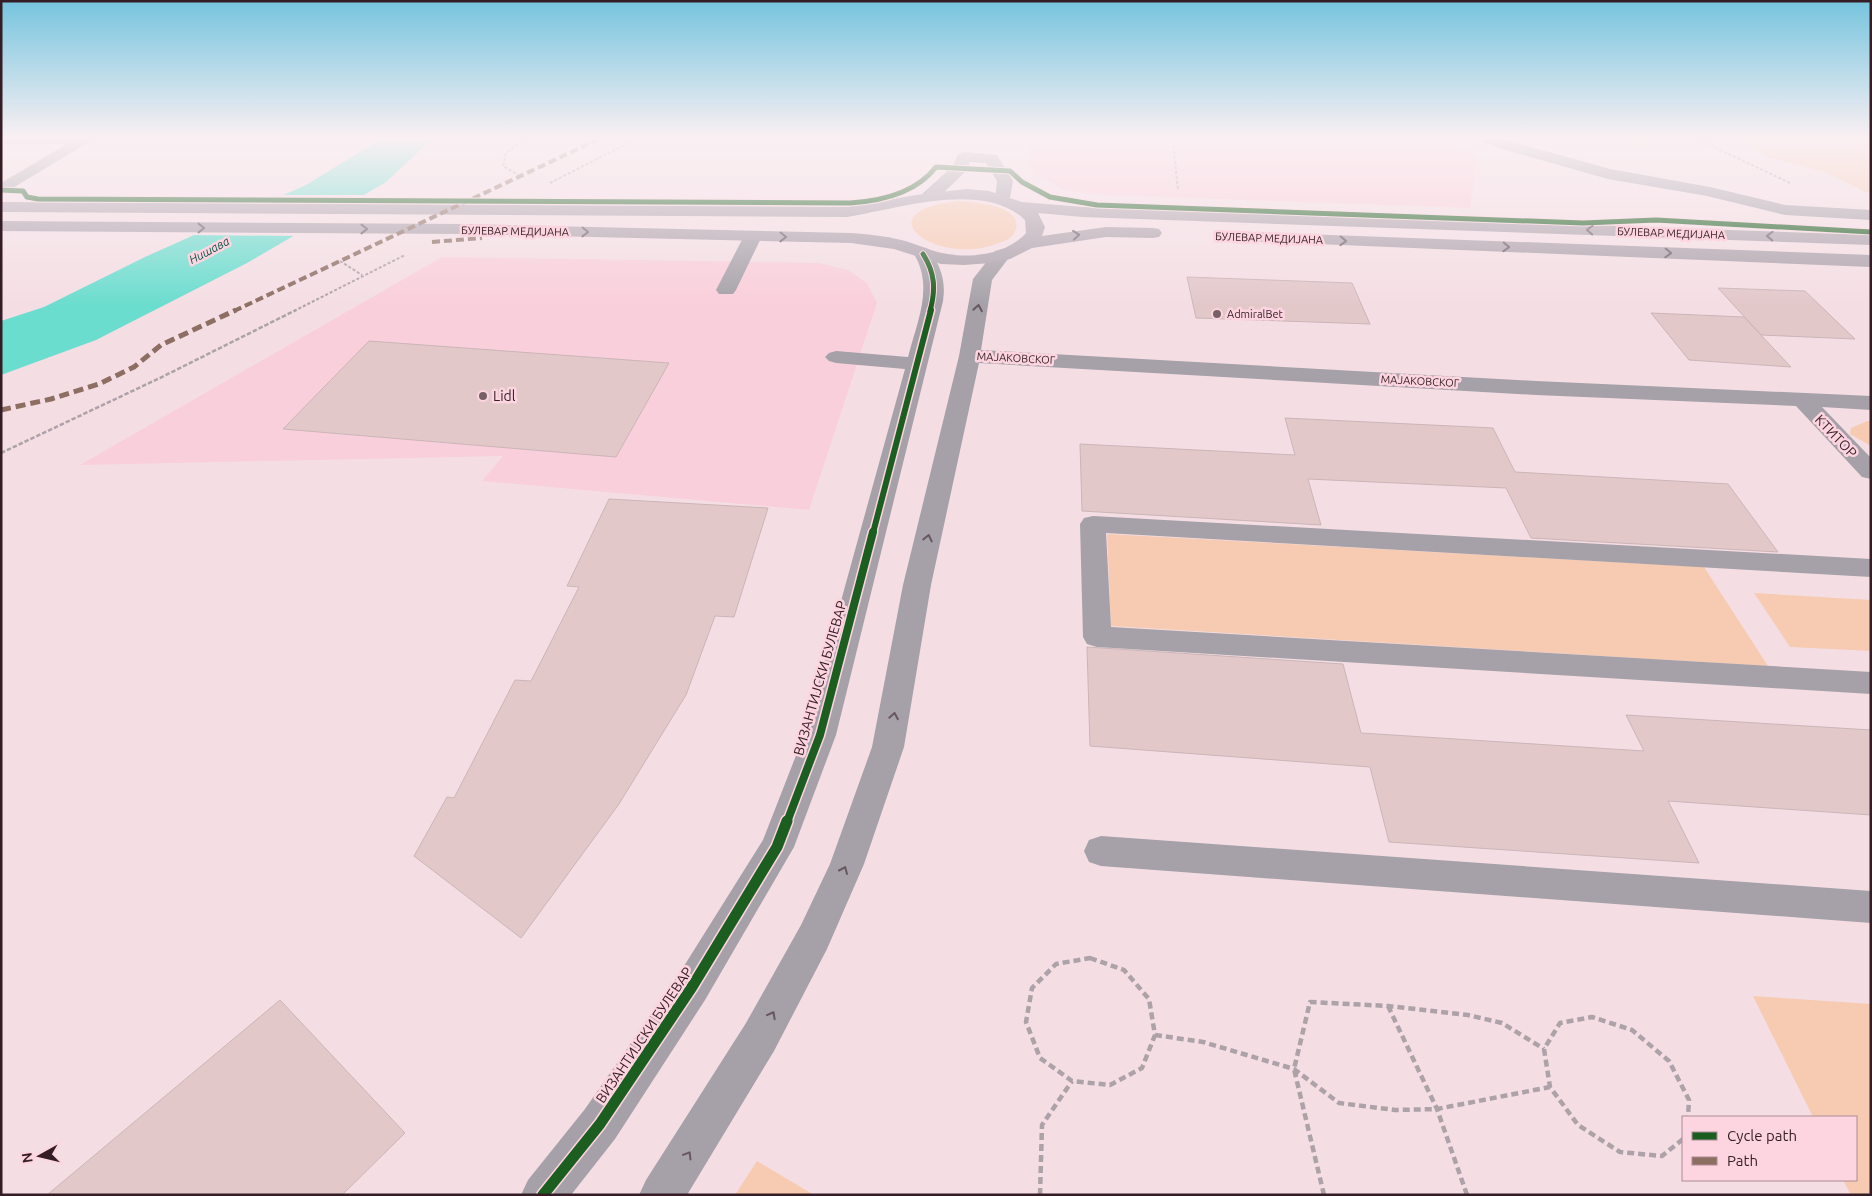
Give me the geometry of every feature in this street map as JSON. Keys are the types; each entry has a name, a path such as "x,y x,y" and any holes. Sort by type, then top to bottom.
{"main road":[{"name":"БУЛЕВАР МЕДИЈАНА","path":"1,207 847,212 953,195"},
{"name":"БУЛЕВАР МЕДИЈАНА","path":"966,195 1003,199 1022,207 1084,212 1871,240"},
{"name":"БУЛЕВАР МЕДИЈАНА","path":"916,250 896,238 892,225 893,218 902,208 923,199"},
{"path":"1022,207 1032,215 1036,224 1035,234 1028,242"},
{"name":"БУЛЕВАР МЕДИЈАНА","path":"1,226 466,230 868,239 963,259 1002,255 1028,242 1106,232 1166,234"},
{"name":"БУЛЕВАР МЕДИЈАНА","path":"1205,235 1871,261"}],"street":[{"path":"923,199 928,195"},
{"path":"1003,195 1003,199"},
{"path":"1670,195 1779,220 1832,238"},
{"path":"1719,195 1785,210 1871,215"},
{"path":"726,290 753,236"},
{"name":"ВИЗАНТИЈСКИ БУЛЕВАР","path":"543,1195 611,1108 692,987 777,847 820,735 918,364 936,287 934,275 916,250"},
{"path":"661,1195 683,1163 760,1037 814,937 847,864 888,748 917,585 970,356 983,279 1002,255"},
{"name":"МАЈАКОВСКОГ","path":"970,356 1871,403"},
{"path":"836,357 918,364"},
{"name":"КТИТОР","path":"1802,400 1868,467"},
{"path":"1871,568 1093,524 1097,638 1871,683"},
{"path":"1101,851 1871,908"}],"path":[{"path":"1,453 162,377 406,255"},
{"path":"340,260 363,276"},
{"path":"1090,958 1124,970 1149,999 1156,1035 1142,1068 1110,1085 1072,1081 1040,1058 1026,1022 1032,988 1056,964 1090,958"},
{"path":"1324,1195 1294,1070 1310,1002 1388,1006 1468,1015 1502,1024 1544,1049"},
{"path":"1388,1006 1437,1108 1467,1195"},
{"path":"1682,1140 1662,1156 1620,1152 1578,1125 1550,1087 1544,1049 1560,1023 1592,1017 1632,1030 1669,1061 1689,1100 1688,1116"},
{"path":"1156,1035 1203,1042 1294,1070 1339,1103 1395,1110 1437,1108 1550,1087"},
{"path":"1040,1195 1042,1125 1072,1081"}],"shaded area":[{"path":"1104,195 1472,195 1470,208"},
{"path":"960,201 986,204 1005,210 1016,221 1015,232 1004,241 976,249 953,248 933,243 919,235 912,225 915,215 930,207"},
{"path":"442,257 819,263 848,270 867,283 877,303 809,510 482,481 503,456 80,465"},
{"path":"1871,421 1871,446 1850,434 1851,428"},
{"path":"1107,534 1704,567 1768,666 1111,626"},
{"path":"1754,593 1871,600 1871,651 1790,647"},
{"path":"1753,996 1871,1004 1871,1195 1851,1195 1844,1181 1857,1181 1857,1116 1813,1116"},
{"path":"757,1161 814,1195 735,1195"}],"water":[{"name":"Нишава","path":"284,195 364,195 247,263 96,340 1,375 1,321 44,307 145,257"}],"pier":[{"path":"278,195 368,195 297,236 187,235"}],"building":[{"path":"1187,277 1352,283 1370,324 1196,318"},
{"path":"1718,288 1805,291 1855,339 1761,335"},
{"path":"1651,313 1744,317 1791,367 1689,360"},
{"name":"Lidl","path":"369,341 669,363 616,457 283,429"},
{"path":"1285,418 1493,428 1515,472 1728,484 1778,552 1531,538 1506,488 1308,479 1321,525 1082,511 1080,444 1295,455"},
{"path":"609,499 768,508 734,617 715,616 686,695 619,804 521,938 414,856 447,797 454,798 515,680 531,681 579,587 567,586"},
{"path":"1087,647 1343,664 1361,733 1644,751 1626,715 1871,730 1871,815 1668,801 1699,863 1389,842 1370,767 1090,746"},
{"path":"280,1000 405,1133 342,1195 47,1195"}],"marked path":[{"path":"1,410 67,395 115,377 138,364 161,345 480,195"},
{"path":"432,242 482,238"}],"cycle path":[{"path":"26,195 27,197 38,199 850,203 895,195"},
{"path":"1045,195 1065,201 1129,207 1583,223 1656,220 1871,232"},
{"path":"543,1195 600,1124 692,987 777,847 820,735 933,301 935,288 933,276 923,254"}],"place":[{"name":"AdmiralBet","path":"1217,314"},
{"name":"Lidl","path":"483,396"}]}
